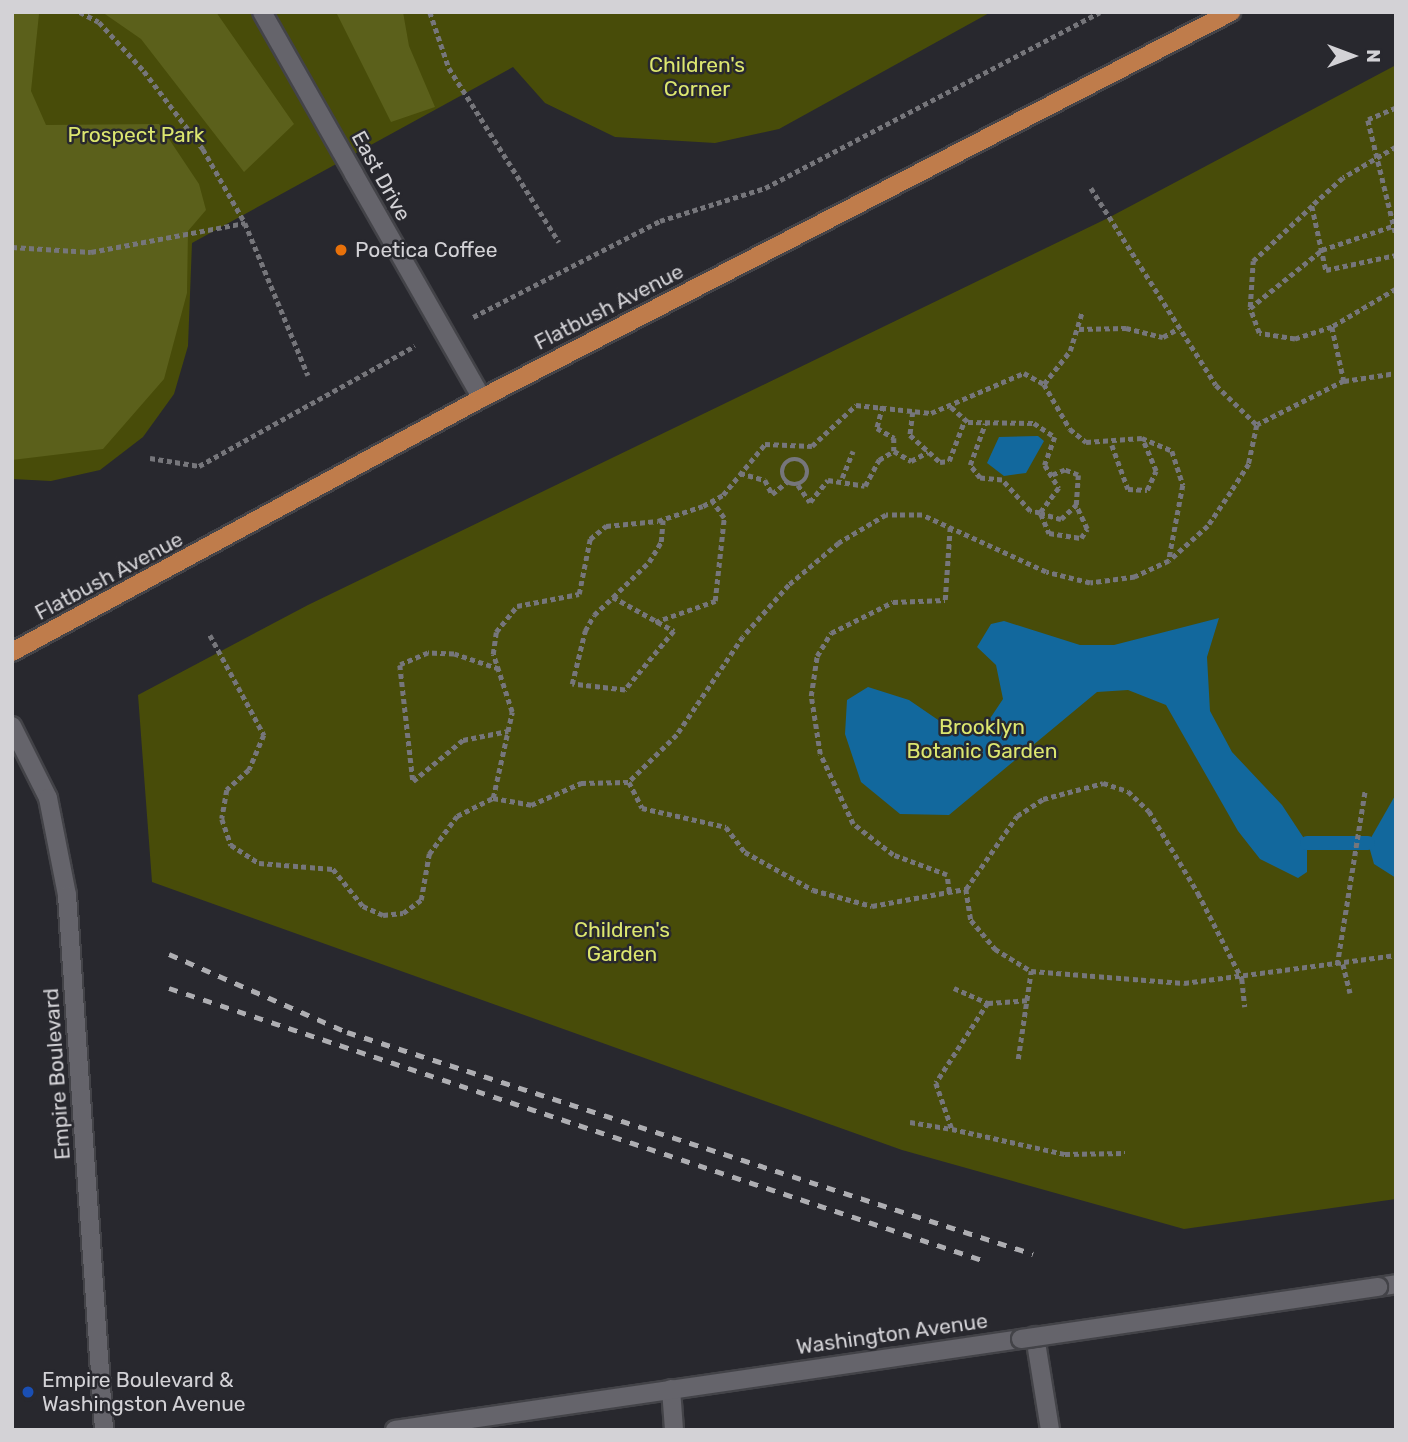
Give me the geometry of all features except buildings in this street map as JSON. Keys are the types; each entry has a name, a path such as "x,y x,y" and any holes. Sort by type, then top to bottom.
{"main road":[{"name":"East Drive","path":"262,12 482,398"},
{"name":"Flatbush Avenue","path":"12,652 482,398 1231,12"},
{"name":"Empire Boulevard","path":"12,726 48,799 67,895 104,1430"},
{"name":"Washington Avenue","path":"395,1430 1387,1285"},
{"path":"1028,1337 1050,1430"},
{"path":"671,1389 674,1430"}],"path":[{"path":"80,12 99,22 203,149 245,223 308,375"},
{"path":"99,22 101,12"},
{"path":"430,12 449,68 559,242"},
{"path":"150,458 199,466 443,332 660,221 765,188 1100,12"},
{"path":"1396,108 1368,120 1396,235"},
{"path":"1396,147 1377,157 1312,206 1253,261 1250,308 1259,333 1295,340 1332,327 1396,289"},
{"path":"1091,188 1216,385 1257,425"},
{"path":"1312,206 1326,270 1396,255"},
{"path":"12,247 91,252 245,223"},
{"path":"1250,308 1322,250 1394,225"},
{"path":"1044,384 1079,329 1082,312"},
{"path":"1332,327 1344,381"},
{"path":"1079,329 1126,328 1163,337 1179,328"},
{"path":"492,798 512,712 499,669 496,632 517,606 579,594 590,539 606,526 663,520 712,501 765,444 796,448 811,446 856,405 883,406 913,412 951,407 1024,373 1044,384 1070,429 1086,442 1112,445 1142,438 1159,441 1180,465 1183,485 1169,561"},
{"path":"1257,425 1344,381 1396,373"},
{"path":"883,406 877,428 894,438 894,451"},
{"path":"951,407 965,419 985,424 1047,428 1056,446 1045,464 1059,488 1040,513"},
{"path":"913,412 910,435 940,462 949,461 965,419"},
{"path":"985,424 970,465 980,478 1002,480 1030,511 1061,519 1076,505"},
{"path":"210,635 264,735 249,770 227,790 222,819 231,845 259,863 333,869 363,906 383,915 403,913 421,900 438,834 457,816 492,798 531,805 580,783 629,782 677,735 743,637 789,584 839,543 886,515 922,515 1046,572 1090,583 1135,577 1169,561 1208,526 1249,464 1257,425"},
{"path":"1112,445 1128,489 1147,490 1156,471 1142,438"},
{"path":"796,448 795,460 808,473 798,485"},
{"path":"842,478 853,451"},
{"path":"894,451 911,461 928,452"},
{"path":"842,478 853,488 865,486 879,460 894,451"},
{"path":"787,482 783,467 795,460"},
{"path":"1040,513 1049,533 1081,538 1087,529 1076,505 1078,475 1065,470 1050,476"},
{"path":"740,473 765,480 772,494 787,482"},
{"path":"798,485 803,500 816,502 828,480 842,478"},
{"path":"787,482 798,485"},
{"path":"655,622 715,601 724,518 712,501"},
{"path":"613,597 629,609 674,631 625,690 572,684 585,632 613,597 649,562 661,542 663,520"},
{"path":"949,892 947,875 893,855 853,824 820,754 811,696 817,656 831,633 893,602 945,600 950,527"},
{"path":"499,669 454,654 428,653 400,665 413,781 463,740 508,732"},
{"path":"629,782 642,808 667,819 698,817 726,827 745,852 813,890 872,906 966,889"},
{"path":"1245,1007 1242,979 1172,849 1128,791 1103,783 1043,799 1017,816 966,889 971,920 995,949 1031,971 1128,982 1242,979 1396,955"},
{"path":"1350,993 1340,965 1346,901 1364,791"},
{"path":"1018,1059 1031,971"},
{"path":"954,988 988,1003 1027,1000"},
{"path":"952,1129 936,1083 988,1003"},
{"path":"910,1122 1065,1154 1125,1153"}],"green space":[{"name":"Prospect Park","path":"12,12 991,12 779,129 715,143 615,137 545,103 513,67 192,243 188,346 174,394 143,437 100,470 51,481 12,479"},
{"path":"12,12 39,14 31,91 46,125 159,124 199,184 206,210 188,231 187,293 164,379 103,449 12,460"},
{"path":"102,12 216,12 294,124 244,172 141,39"},
{"path":"336,12 403,12 409,46 435,107 391,122"},
{"name":"Brooklyn Botanic Garden","path":"1396,65 1396,1199 1184,1229 902,1150 152,882 138,695 308,605 1108,218"}],"water":[{"path":"1038,436 1044,441 1026,473 1004,476 987,463 999,437"},
{"path":"1219,618 1207,657 1210,711 1232,752 1282,805 1307,843 1307,872 1298,878 1260,859 1238,831 1166,705 1128,690 1097,692 949,815 900,814 861,782 845,734 847,700 868,687 909,700 944,724 965,730 985,726 1003,699 996,665 977,647 991,624 1004,621 1080,645 1114,645"},
{"path":"1396,794 1396,878 1374,864 1368,843"}],"waterway":[{"path":"1307,843 1368,843"}],"railway":[{"path":"169,954 347,1032 1033,1254"},
{"path":"169,988 985,1261"}],"place":[{"name":"Poetica Coffee","path":"341,250"},
{"name":"Empire Boulevard & Washingston Avenue","path":"28,1392"}],"park label":[{"name":"Children's Corner","path":"697,77"},
{"name":"Children's Garden","path":"622,942"}]}
